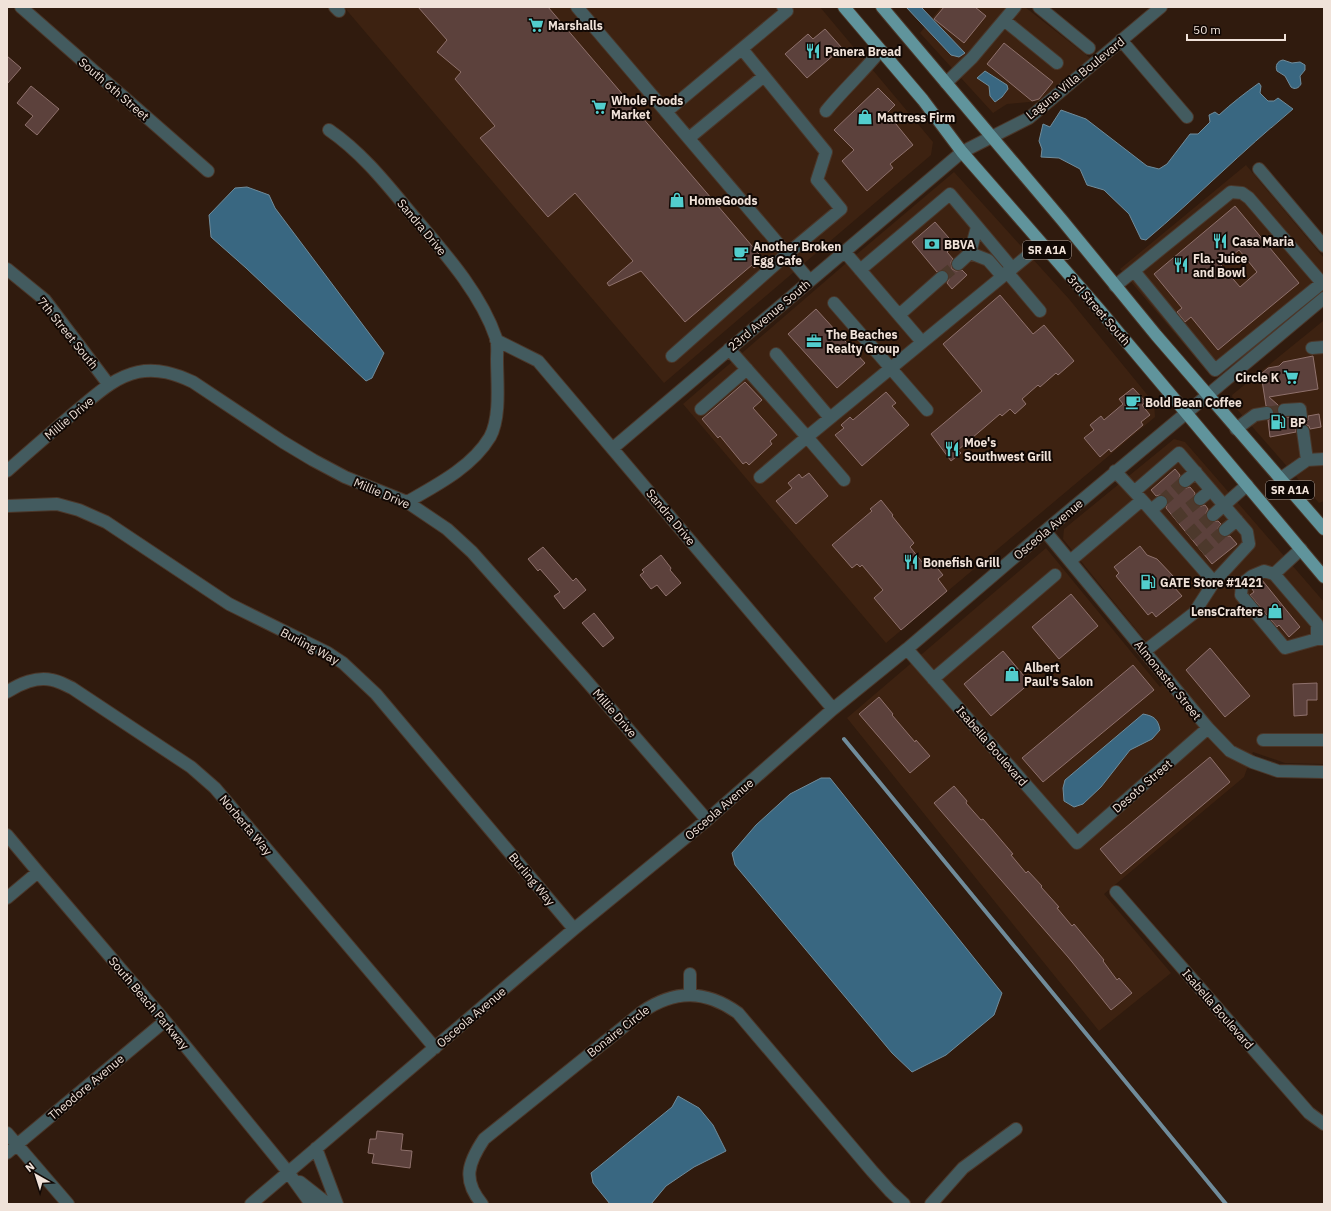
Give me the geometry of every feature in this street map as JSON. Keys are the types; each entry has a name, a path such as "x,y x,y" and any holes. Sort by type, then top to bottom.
{"main road":[{"name":"3rd Street South","path":"844,7 923,100 962,152 1098,308 1324,576"},
{"name":"SR A1A","path":"882,7 992,136 1115,286 1236,429 1324,529"}],"street":[{"name":"South 6th Street","path":"20,7 208,171"},
{"path":"577,7 810,281"},
{"path":"666,112 786,11 783,7"},
{"path":"946,83 972,58 1014,7"},
{"path":"1038,7 1089,48"},
{"name":"Laguna Villa Boulevard","path":"962,152 1029,118 1161,7"},
{"path":"1004,20 1057,63"},
{"path":"1121,40 1187,117"},
{"path":"672,356 787,254 841,209 817,180 826,152 742,49"},
{"path":"826,111 880,51"},
{"path":"689,138 764,76"},
{"name":"Sandra Drive","path":"329,130 345,140 370,165 442,251 475,295 486,314 496,340 498,402 491,435 482,449 454,472 438,484 407,502"},
{"name":"23rd Avenue South","path":"613,448 962,152"},
{"path":"1259,169 1324,246"},
{"path":"1115,286 1230,192 1242,193 1249,198 1323,284 1215,370 1134,271"},
{"path":"860,270 950,194 975,224 1007,272 1040,312"},
{"path":"958,264 970,254 975,224"},
{"path":"760,478 807,437 1042,244"},
{"path":"844,251 922,342"},
{"path":"970,254 988,260 1007,272"},
{"name":"7th Street South","path":"7,268 45,300 109,385"},
{"path":"899,315 942,277"},
{"name":"Osceola Avenue","path":"251,1204 574,929 707,820 833,709 907,649 1116,471 1158,438 1324,298"},
{"path":"834,303 928,410"},
{"name":"Sandra Drive","path":"496,340 538,361 833,709"},
{"path":"729,349 844,480"},
{"path":"776,354 830,418"},
{"path":"1233,355 1242,366"},
{"path":"701,409 747,369"},
{"name":"Millie Drive","path":"7,471 70,416 109,385 123,377 138,372 151,371 178,375 194,382 283,442 313,460 345,477 407,502 447,528 472,552 707,820"},
{"path":"1284,410 1300,408 1302,417"},
{"path":"1236,429 1255,415 1267,413"},
{"path":"1303,430 1307,460"},
{"path":"1070,561 1138,496 1179,453 1237,520 1247,532 1249,544 1214,582 1194,613 1145,651"},
{"path":"1280,479 1307,460 1324,459"},
{"path":"1116,471 1151,510 1170,523 1197,554 1214,582"},
{"path":"1185,481 1196,472"},
{"path":"1213,515 1247,485"},
{"path":"1200,499 1211,490"},
{"path":"1151,510 1161,502"},
{"name":"Burling Way","path":"7,506 57,504 80,510 106,522 229,604 328,653 343,663 376,694 574,929"},
{"path":"1225,530 1237,520"},
{"name":"Almonaster Street","path":"1045,531 1208,728 1230,750 1252,762 1278,771 1324,772"},
{"path":"1274,574 1301,549"},
{"path":"1264,570 1274,574 1317,624 1320,639 1285,648 1241,595 1242,584 1252,576 1264,570"},
{"path":"933,679 1055,575"},
{"name":"Isabella Boulevard","path":"907,649 1076,843"},
{"name":"Norberta Way","path":"7,692 14,687 37,680 50,679 61,683 72,688 201,775 215,788 435,1048"},
{"name":"Desoto Street","path":"1076,843 1208,728"},
{"path":"1263,740 1324,740"},
{"name":"South Beach Parkway","path":"7,835 166,1021 288,1172 311,1204"},
{"path":"7,898 38,872"},
{"name":"Isabella Boulevard","path":"1116,892 1310,1113 1324,1124"},
{"path":"690,974 690,995"},
{"name":"Bonaire Circle","path":"482,1204 471,1185 469,1168 475,1152 484,1139 653,1004 665,999 690,995 703,996 716,1000 728,1005 738,1013 872,1171 904,1204"},
{"name":"Theodore Avenue","path":"7,1153 166,1021"},
{"path":"931,1204 964,1168 1016,1129"},
{"path":"7,1133 68,1204"},
{"path":"316,1148 337,1204"},
{"name":"South Beach Parkway","path":"288,1172 328,1204"}],"shaded area":[{"path":"344,7 820,7 933,142 931,155 664,383"},
{"path":"941,7 1025,7 1090,58 1039,101 1007,104 993,113 920,33"},
{"path":"1246,165 1324,258 1324,284 1219,375 1206,370 1120,269"},
{"path":"954,172 1069,299 1154,403 1155,417 886,643 683,404"},
{"path":"1323,321 1324,501 1319,503 1234,406 1232,395"},
{"path":"1174,439 1185,442 1324,602 1324,764 1285,763 1253,752 1244,777 1104,894 1171,973 1099,1031 847,718 1046,548 1160,687 1173,675 1063,539 1064,529"}],"water":[{"path":"906,7 921,7 965,53 959,57 951,55"},
{"path":"1283,60 1292,63 1300,62 1305,65 1305,70 1300,76 1301,84 1298,87 1291,87 1285,76 1277,71 1277,64 1279,61"},
{"path":"985,71 1007,85 1008,89 1002,97 995,102 990,96 989,86 977,78"},
{"path":"1259,83 1261,86 1260,93 1268,101 1274,101 1278,98 1293,109 1146,240 1141,239 1129,214 1104,190 1087,185 1080,169 1059,158 1041,157 1042,149 1039,141 1043,124 1050,127 1061,110 1086,119 1147,166 1159,169 1167,164 1190,134 1198,134 1210,122 1209,115 1215,112 1219,115"},
{"path":"247,187 269,195 275,208 384,353 372,378 366,381 211,237 209,215 235,188"},
{"path":"1143,714 1153,717 1158,723 1160,730 1152,739 1130,750 1101,787 1083,804 1074,807 1064,801 1063,788 1065,780"},
{"path":"821,778 830,778 1002,993 994,1015 946,1055 912,1072 892,1053 735,865 732,853 756,825 790,794"},
{"path":"678,1096 699,1108 713,1125 726,1151 694,1167 666,1186 651,1204 610,1204 593,1183 591,1173 672,1107"}],"building":[{"path":"418,7 548,7 764,260 754,268 752,265 685,322 641,271 609,286 607,283 633,261 575,193 548,217 480,138 495,126 455,79 461,72 437,52 447,40"},
{"path":"944,7 975,7 986,16 964,43 934,19"},
{"name":"Panera Bread","path":"825,29 842,48 807,78 785,54 808,34 813,39"},
{"path":"1004,43 1053,82 1039,99 1032,101 987,64"},
{"path":"7,56 21,68 7,84"},
{"path":"31,86 59,109 37,135 25,125 33,116 17,103"},
{"path":"878,88 895,105 887,113 913,145 890,164 893,168 867,191 842,161 854,150 834,130"},
{"path":"1235,206 1299,283 1218,350 1191,317 1185,322 1177,312 1182,308 1154,274","holes":["1239,250 1257,272 1240,287 1221,265"]},
{"path":"935,222 955,245 947,252 953,259 951,262 952,269 956,271 962,270 967,275 952,289 947,283 949,279 948,272 944,270 937,272 912,242"},
{"path":"1000,295 1033,334 1044,325 1074,361 1058,375 1056,373 1040,387 1038,385 1022,399 1026,404 1015,414 1010,409 1002,416 1000,414 958,450 961,453 951,461 931,434 982,391 943,344"},
{"path":"816,309 865,363 837,388 788,334"},
{"path":"1313,356 1318,389 1269,397 1278,405 1277,411 1280,416 1294,418 1295,422 1300,424 1296,428 1296,432 1270,437 1268,420 1272,418 1274,412 1272,408 1266,406 1261,374 1268,368 1279,366 1283,362"},
{"path":"745,382 762,400 753,408 777,435 770,441 772,444 749,465 746,462 743,464 720,436 718,438 702,419"},
{"path":"1133,388 1146,402 1142,405 1150,415 1141,422 1143,425 1111,452 1109,449 1100,457 1084,438 1094,430 1090,425 1101,416 1104,420 1123,404 1119,399"},
{"path":"886,392 896,403 892,406 909,425 862,466 835,435 844,428 841,425 850,417 853,420"},
{"path":"1319,414 1321,427 1310,429 1309,426 1304,424 1308,420 1308,416"},
{"path":"1175,469 1180,475 1178,482 1179,486 1186,488 1190,487 1195,493 1193,500 1194,504 1201,506 1205,505 1208,509 1206,513 1207,520 1211,522 1218,521 1221,524 1218,528 1219,534 1223,537 1230,536 1237,544 1212,564 1166,508 1168,501 1167,497 1160,495 1156,496 1151,490"},
{"path":"809,473 828,496 796,524 776,501 792,488 788,483 799,474 802,478"},
{"path":"881,500 914,543 910,547 927,568 933,563 943,575 938,579 947,591 901,630 874,598 883,590 862,565 860,567 857,564 852,568 832,545 872,511 870,509"},
{"name":"GATE Store #1421","path":"1140,546 1147,555 1157,559 1174,577 1174,587 1182,596 1156,617 1152,612 1148,615 1116,576 1119,573 1114,567"},
{"path":"543,547 573,581 576,578 586,590 564,609 554,596 560,592 540,569 538,571 528,559"},
{"path":"661,555 671,568 670,570 681,583 666,596 657,585 651,589 640,575 644,572 642,570"},
{"path":"1262,580 1300,627 1289,637 1279,625 1277,627 1250,595 1254,592 1252,589"},
{"path":"1071,594 1098,626 1059,659 1032,627"},
{"path":"594,613 614,638 603,647 582,623"},
{"path":"1210,648 1250,696 1225,717 1186,670"},
{"path":"1003,651 1030,683 991,716 964,684"},
{"path":"1133,665 1154,690 1043,782 1022,758"},
{"path":"1317,683 1317,700 1307,700 1307,715 1294,716 1293,684"},
{"path":"879,697 915,742 916,740 930,756 910,773 859,714"},
{"path":"1210,757 1230,782 1121,874 1100,849"},
{"path":"954,786 967,801 966,803 981,820 983,819 1013,854 1011,855 1026,873 1028,871 1042,886 1041,887 1059,907 1057,908 1072,926 1074,924 1104,960 1103,961 1117,980 1119,978 1132,993 1111,1010 1068,957 934,803"},
{"path":"377,1131 403,1134 401,1150 412,1151 410,1168 372,1163 374,1154 368,1153 370,1139 376,1139"}],"waterway":[{"path":"844,739 1226,1204"}],"tunnel":[{"path":"942,277 958,264"},
{"path":"1267,413 1284,410"},
{"path":"1161,502 1185,481"},
{"path":"1175,519 1200,499"},
{"path":"1189,536 1213,515"},
{"path":"1201,551 1225,530"}],"place":[{"name":"Marshalls","path":"536,25"},
{"name":"Panera Bread","path":"813,51"},
{"name":"Whole Foods Market","path":"599,107"},
{"name":"Mattress Firm","path":"865,117"},
{"name":"HomeGoods","path":"677,200"},
{"name":"Casa Maria","path":"1220,241"},
{"name":"BBVA","path":"932,244"},
{"name":"Another Broken Egg Cafe","path":"741,253"},
{"name":"Fla. Juice and Bowl","path":"1181,265"},
{"name":"The Beaches Realty Group","path":"814,341"},
{"name":"Circle K","path":"1291,377"},
{"name":"Bold Bean Coffee","path":"1133,402"},
{"name":"BP","path":"1278,422"},
{"name":"Moe's Southwest Grill","path":"952,449"},
{"name":"Bonefish Grill","path":"911,562"},
{"name":"GATE Store #1421","path":"1148,582"},
{"name":"LensCrafters","path":"1275,611"},
{"name":"Albert Paul's Salon","path":"1012,674"}]}
